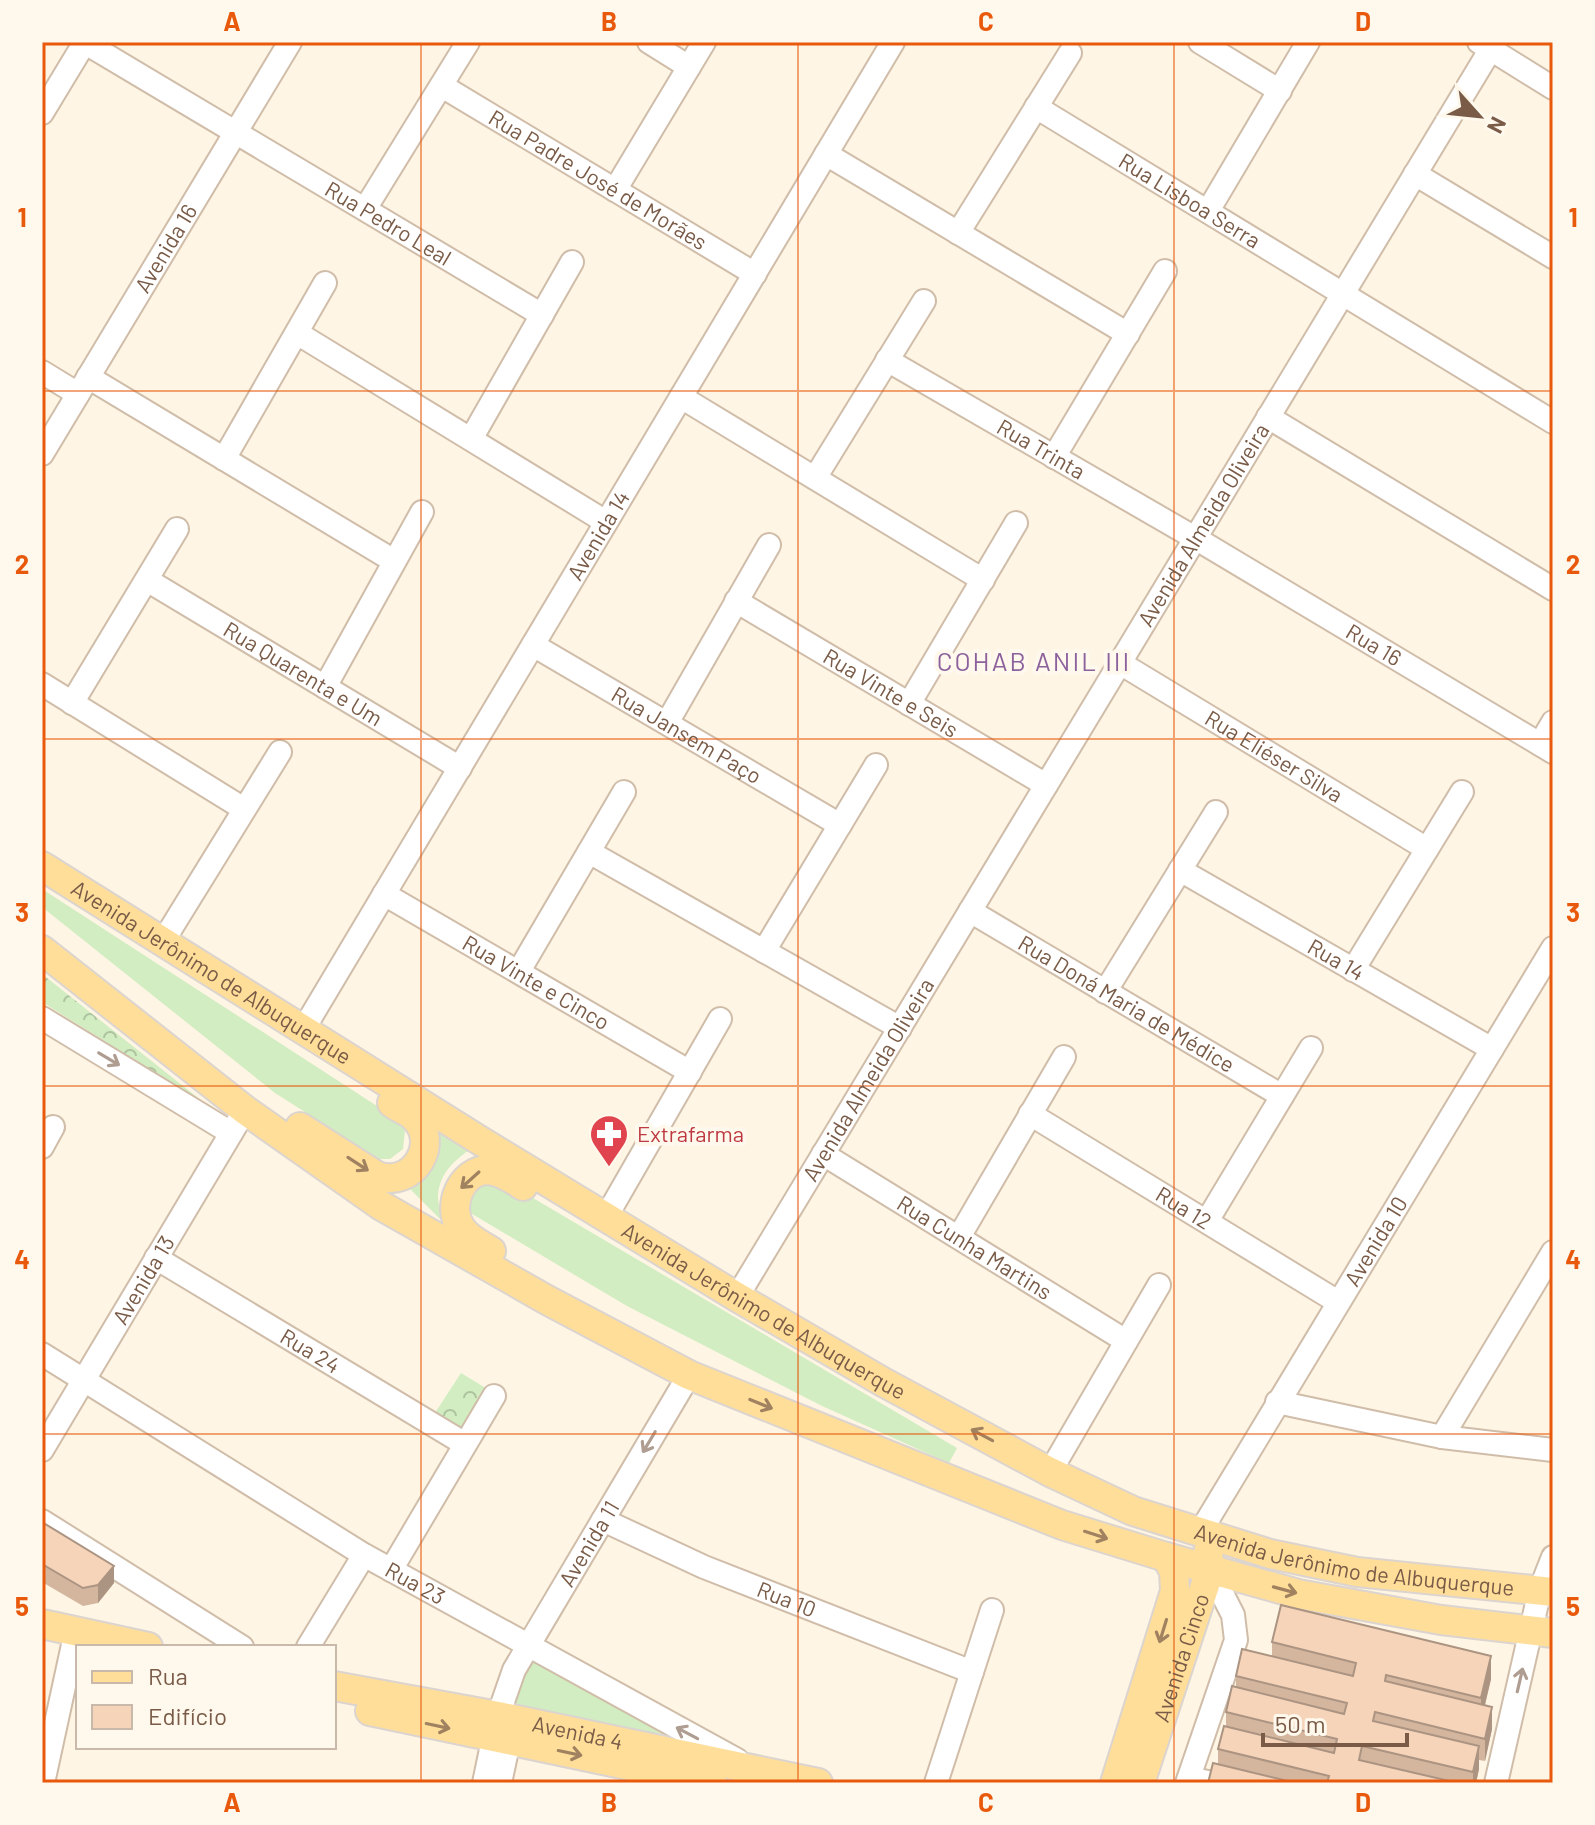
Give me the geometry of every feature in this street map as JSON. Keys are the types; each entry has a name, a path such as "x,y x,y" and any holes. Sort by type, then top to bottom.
{"main road":[{"name":"Avenida Jerônimo de Albuquerque","path":"42,866 737,1297 883,1382 1050,1472 1133,1511 1270,1554 1357,1572 1546,1591"},
{"path":"83,983 377,1176 395,1179 413,1170 422,1154 424,1141 414,1117 303,1049 162,943"},
{"name":"Avenida Jerônimo de Albuquerque","path":"42,950 238,1122 407,1222 689,1375 1062,1525 1166,1557 1298,1594 1406,1614 1542,1632"},
{"path":"689,1375 470,1238 460,1228 454,1212 461,1187 479,1171 497,1172 630,1247 737,1297"},
{"name":"Avenida Cinco","path":"1140,1783 1210,1570 1208,1552 1199,1534"},
{"name":"Avenida Cinco","path":"1115,1783 1175,1591 1174,1571 1166,1557"},
{"path":"42,1624 76,1642"},
{"path":"42,1641 119,1645"},
{"name":"Avenida 4","path":"336,1687 500,1731 693,1775 755,1770 818,1783"},
{"name":"Avenida 4","path":"336,1703 500,1731"}],"street":[{"name":"Rua Pedro Leal","path":"85,42 542,315"},
{"path":"42,113 85,42"},
{"name":"Avenida 16","path":"42,454 290,42"},
{"path":"365,209 468,42"},
{"path":"649,42 689,67"},
{"path":"615,190 704,42"},
{"name":"Avenida 14","path":"303,1030 893,42"},
{"path":"1200,42 1280,91"},
{"path":"1208,211 1308,42"},
{"path":"1488,44 1553,88"},
{"name":"Avenida Almeida Oliveira","path":"737,1297 1344,293 1488,44"},
{"path":"958,233 1070,53"},
{"name":"Rua Padre José de Morães","path":"442,86 755,274"},
{"name":"Rua Lisboa Serra","path":"1036,107 1553,422"},
{"path":"826,154 1128,334"},
{"path":"1415,174 1553,257"},
{"path":"471,439 572,262"},
{"path":"1054,457 1165,271"},
{"path":"224,459 325,283"},
{"path":"815,478 924,301"},
{"path":"297,333 606,522"},
{"name":"Rua Trinta","path":"887,360 1195,538"},
{"path":"42,372 83,386 224,459 394,561"},
{"path":"681,397 983,580"},
{"path":"1268,417 1553,589"},
{"path":"325,687 422,512"},
{"path":"909,704 1016,523"},
{"path":"72,703 177,529"},
{"name":"Rua 16","path":"1195,538 1546,748"},
{"path":"667,723 769,545"},
{"name":"Rua Quarenta e Um","path":"147,580 460,768"},
{"name":"Rua Vinte e Seis","path":"736,601 1046,785"},
{"name":"Rua Jansem Paço","path":"533,645 840,825"},
{"name":"Rua Eliéser Silva","path":"1120,663 1427,849"},
{"path":"42,684 244,809"},
{"path":"1546,748 1553,722"},
{"path":"162,943 280,752"},
{"path":"764,951 876,765"},
{"path":"519,971 624,792"},
{"path":"1353,970 1462,792"},
{"path":"1105,992 1216,812"},
{"path":"589,852 900,1028"},
{"name":"Rua 14","path":"1180,870 1492,1049"},
{"name":"Rua Vinte e Cinco","path":"384,894 690,1072"},
{"name":"Rua Doná Maria de Médice","path":"970,911 1282,1096"},
{"name":"Avenida 10","path":"1199,1534 1553,948"},
{"name":"Avenida Jerônimo de Albuquerque","path":"42,1018 238,1122"},
{"path":"606,1217 720,1019"},
{"path":"1207,1221 1311,1048"},
{"path":"959,1237 1064,1057"},
{"name":"Rua 12","path":"1030,1114 1338,1302"},
{"name":"Avenida 13","path":"42,1450 238,1122"},
{"name":"Rua Cunha Martins","path":"823,1154 1126,1341"},
{"path":"1442,1437 1553,1252"},
{"name":"Rua 24","path":"156,1258 465,1444"},
{"path":"1050,1472 1159,1285"},
{"name":"Rua 23","path":"42,1354 364,1555 755,1770"},
{"name":"Avenida 11","path":"500,1731 507,1687 527,1646 689,1375"},
{"path":"391,1570 494,1396"},
{"path":"1277,1402 1442,1437 1553,1450"},
{"name":"Rua 10","path":"603,1520 704,1567 972,1672"},
{"path":"42,1521 239,1645"},
{"path":"309,1645 364,1555"},
{"path":"1472,1761 1498,1775 1501,1727 1542,1632 1553,1557"},
{"path":"1210,1570 1233,1615 1237,1663 1210,1741 1188,1780 1212,1783"},
{"path":"936,1783 992,1610"},
{"path":"43,1783 76,1642"},
{"path":"484,1783 500,1731"},
{"path":"500,1731 500,1783"}],"green space":[{"path":"42,889 397,1119 405,1131 403,1149 390,1159 379,1159 275,1093 42,907"},
{"path":"42,974 207,1105 42,1002"},
{"path":"435,1126 469,1150 451,1165 443,1177 438,1199 440,1219 408,1187"},
{"path":"494,1175 957,1448 949,1463 822,1406 627,1306 472,1214 468,1208 470,1186"},
{"path":"461,1373 489,1390 464,1431 435,1413"},
{"path":"529,1653 709,1741 508,1711"}],"building":[{"path":"42,1522 114,1566 98,1585 83,1588 42,1564"},
{"path":"1281,1605 1491,1656 1481,1698 1386,1675 1385,1681 1492,1707 1485,1739 1375,1712 1373,1721 1479,1746 1473,1772 1362,1746 1359,1760 1458,1783 1327,1783 1329,1776 1218,1749 1224,1726 1334,1753 1337,1739 1226,1712 1232,1686 1344,1714 1347,1703 1236,1676 1242,1649 1353,1676 1356,1663 1272,1642"},
{"path":"1213,1763 1296,1783 1208,1783"}],"place":[{"name":"Extrafarma","path":"609,1168"}],"district":[{"name":"COHAB ANIL III","path":"1034,662"}]}
